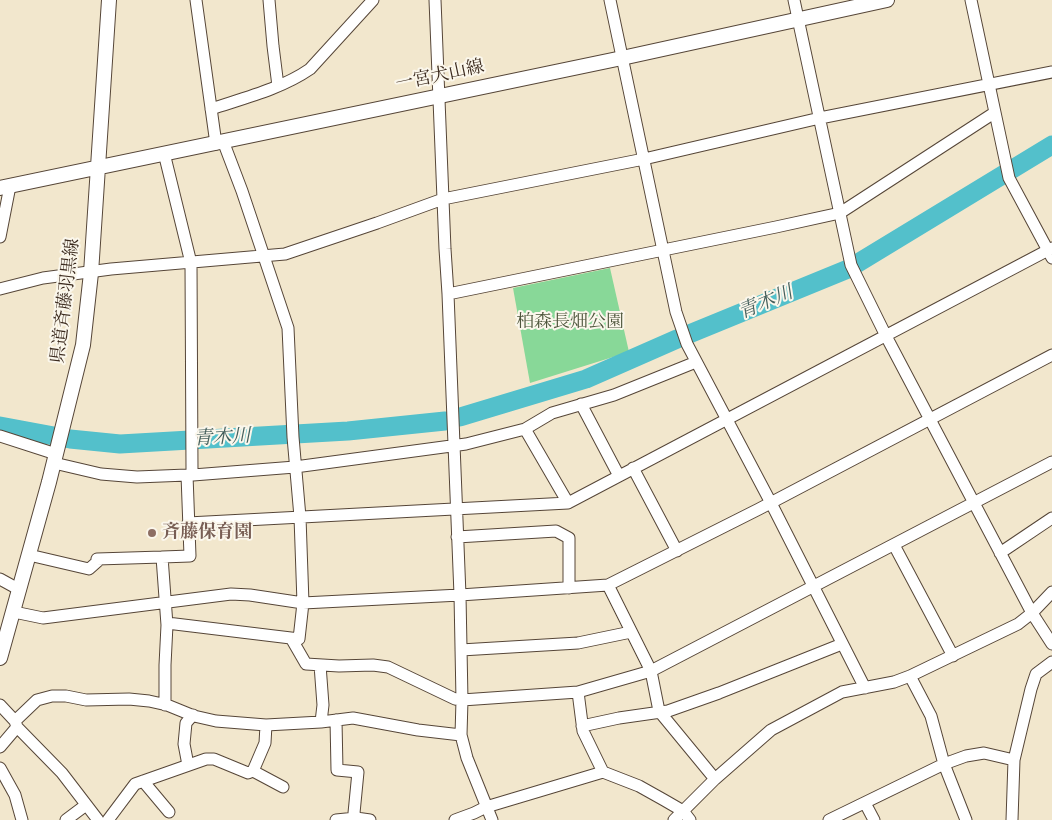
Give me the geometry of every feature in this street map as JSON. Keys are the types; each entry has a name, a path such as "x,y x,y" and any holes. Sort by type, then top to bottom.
{"main road":[{"name":"県道斉藤羽黒線","path":"0,658 4,630 14,612 83,345 91,273 99,167 109,0"},
{"name":"一宮犬山線","path":"5,187 622,58 887,0"}],"street":[{"path":"167,623 300,639 303,604 300,517 295,467 288,328 262,256 242,191 220,142 211,109 196,0"},
{"path":"269,0 278,86"},
{"path":"211,109 278,86 310,70 373,0"},
{"path":"434,0 460,596 461,735 467,758 492,820"},
{"path":"610,0 676,312 687,344 771,503 865,688"},
{"path":"794,0 851,265 886,336 1000,553 1032,613 1052,644"},
{"path":"188,523 568,503 726,419 1051,252 1008,178 971,0"},
{"path":"0,289 43,278 285,254 377,224 443,199 644,158 820,118 1052,72"},
{"path":"448,294 776,228 840,213 994,113"},
{"path":"29,555 88,569 98,561 97,559 190,556 188,523 190,475 192,470 190,410 191,262 164,154"},
{"path":"0,237 5,187"},
{"path":"14,612 43,618 231,594 250,595 303,604 460,596 608,585 771,503 1052,355"},
{"path":"0,436 55,459 101,474 137,477 295,467 466,444 525,429 552,413 614,395 696,362"},
{"path":"581,404 619,476"},
{"path":"525,429 568,503"},
{"path":"291,638 306,664 360,664 388,667 455,699 578,692 651,671 1052,462"},
{"path":"633,468 677,551"},
{"path":"1000,553 1052,518"},
{"path":"457,537 556,531 569,538 569,588"},
{"path":"894,545 953,656"},
{"path":"162,557 167,623 165,704"},
{"path":"0,579 20,590"},
{"path":"608,585 651,671 659,711 715,779"},
{"path":"674,820 686,816 715,779 771,730 842,692 894,682 953,656 1018,624 1032,613 1052,592"},
{"path":"461,650 578,644 631,632"},
{"path":"582,726 659,711 668,711 719,693 842,644"},
{"path":"1012,820 1014,760 1031,689 1036,674 1052,662"},
{"path":"320,665 323,705 321,722"},
{"path":"910,676 931,716 944,764 966,820"},
{"path":"578,692 582,731 603,772"},
{"path":"0,747 16,724 37,700 52,696 66,696 86,700 129,699 149,701 216,720 266,725 358,719 418,730 461,735"},
{"path":"0,705 52,762 98,820"},
{"path":"188,764 184,744 186,723 193,715"},
{"path":"336,720 337,770 358,772 354,813 356,818"},
{"path":"253,771 265,743 266,725"},
{"path":"829,820 944,764 966,756 984,753 1014,760"},
{"path":"108,820 135,784 206,759 214,759 248,772 253,771 283,788"},
{"path":"0,768 14,795 22,820"},
{"path":"455,820 486,807 603,772 640,786 686,816"},
{"path":"143,781 169,812"},
{"path":"865,803 874,820"},
{"path":"66,820 86,805"},
{"path":"336,820 356,818 370,820"}],"green space":[{"name":"柏森長畑公園","path":"610,268 629,352 530,383 513,288"}],"waterway":[{"name":"青木川","path":"460,417 586,379 677,339 848,269 1052,145"},
{"name":"青木川","path":"0,426 70,439 120,444 348,431 445,421"}],"place":[{"name":"斉藤保育園","path":"152,533"}]}
